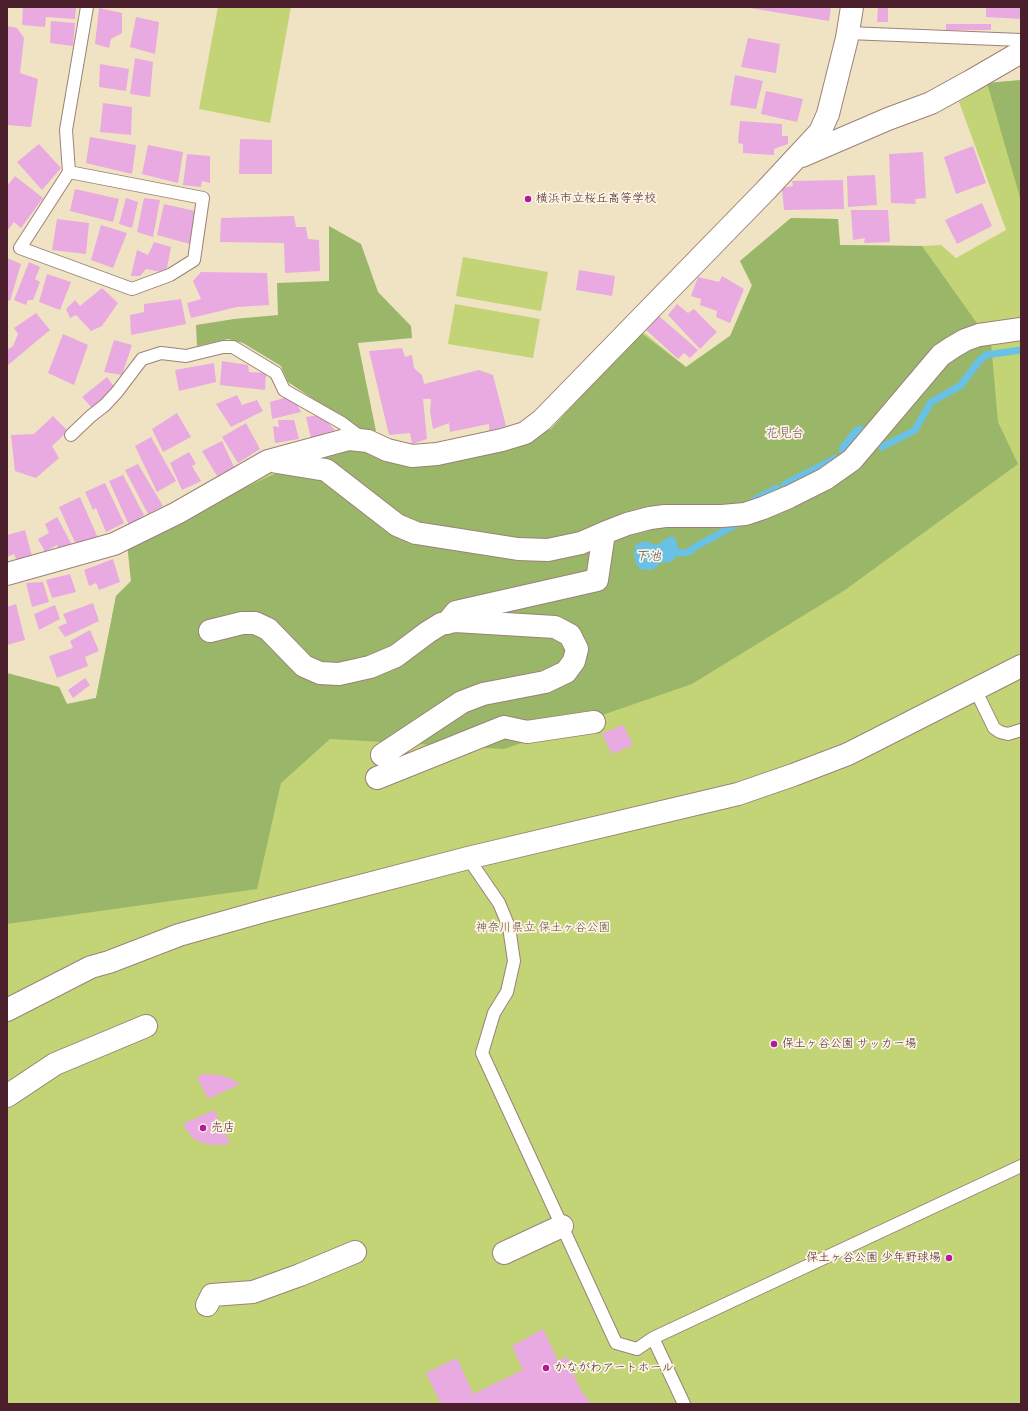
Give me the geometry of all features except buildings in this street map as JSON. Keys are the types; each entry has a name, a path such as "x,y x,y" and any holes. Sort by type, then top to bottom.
{"street":[{"path":"7,574 114,544 177,514 268,461 349,440 368,441 387,450 412,456 437,454 502,440 525,433 542,420 820,132 828,114 848,33 852,7"},
{"path":"796,158 888,119 931,103 1021,52"},
{"path":"268,461 326,470 397,525 416,533 518,549 548,550 581,543 627,524 650,518 745,514 789,497 825,479 852,460 941,355 965,340 979,335 1021,329"},
{"path":"447,623 456,612 597,580 604,534"},
{"path":"210,631 242,623 255,623 268,629 304,666 320,673 339,674 370,667 396,656 441,624 455,621 555,628 570,635 577,649 574,661 566,672 545,682 483,694 462,702 382,755"},
{"path":"7,1010 91,967 109,962 179,934 468,858 738,794 793,776 848,754 1021,666"},
{"path":"377,778 504,727 527,732 594,722"},
{"path":"7,1096 55,1064 146,1026"},
{"path":"504,1253 562,1226"},
{"path":"207,1305 212,1295 253,1292 356,1252"}],"lane":[{"path":"69,172 203,198 194,260 170,275 132,289 20,248 69,172 66,130 87,7"},
{"path":"848,33 1021,40"},
{"path":"71,435 105,405 117,392 142,359 161,353 186,356 223,346 233,347 276,373 284,390 342,423 368,441"},
{"path":"975,690 994,728 1000,732 1008,734 1021,730"},
{"path":"468,858 500,903 509,927 514,961 507,992 494,1013 482,1053 616,1343 637,1349 653,1338 1021,1166"},
{"path":"653,1338 684,1404"}],"green space":[{"path":"218,7 291,7 270,123 199,109"},
{"name":"神奈川県立 保土ヶ谷公園","path":"1021,80 1021,1404 7,1404 7,673 59,687 67,704 96,698 116,596 131,581 127,542 266,472 355,449 422,463 495,453 551,429 641,330 686,367 731,335 752,286 740,261 791,218 838,219 840,245 941,245 956,258 1006,230 959,102 987,83"},
{"path":"1021,80 1021,201 987,83"},
{"path":"791,218 838,219 840,245 922,246 991,343 998,422 1018,464 845,590 692,684 504,749 330,739 281,783 257,889 7,924 7,673 59,687 67,704 96,698 116,596 131,581 127,542 281,471 355,449 422,463 495,453 551,429 640,332 686,367 730,336 752,285 740,261"},
{"path":"329,226 361,244 378,292 411,326 412,338 358,343 376,431 364,433 288,382 281,366 243,343 228,339 197,346 196,325 234,319 278,315 277,283 329,281"},
{"path":"463,257 548,272 541,311 456,296"},
{"path":"455,304 540,319 533,358 448,344"}],"water":[{"name":"下池","path":"672,536 676,540 677,546 680,550 679,555 677,555 670,562 659,563 658,566 652,570 641,569 637,566 634,556 635,547 637,544 645,541 656,545"}],"waterway":[{"path":"882,447 915,430 931,402 960,386 980,360 986,355 1021,350"},
{"path":"842,449 856,431 860,429 865,432"},
{"path":"785,484 836,458"},
{"path":"754,500 777,488"},
{"path":"679,553 689,552 695,547 737,524"}],"place":[{"name":"横浜市立桜丘高等学校","path":"528,199"},
{"name":"保土ヶ谷公園 サッカー場","path":"774,1044"},
{"name":"売店","path":"203,1128"},
{"name":"保土ヶ谷公園 少年野球場","path":"949,1258"},
{"name":"かながわアートホール","path":"546,1368"}],"district":[{"name":"花見台","path":"785,433"}]}
